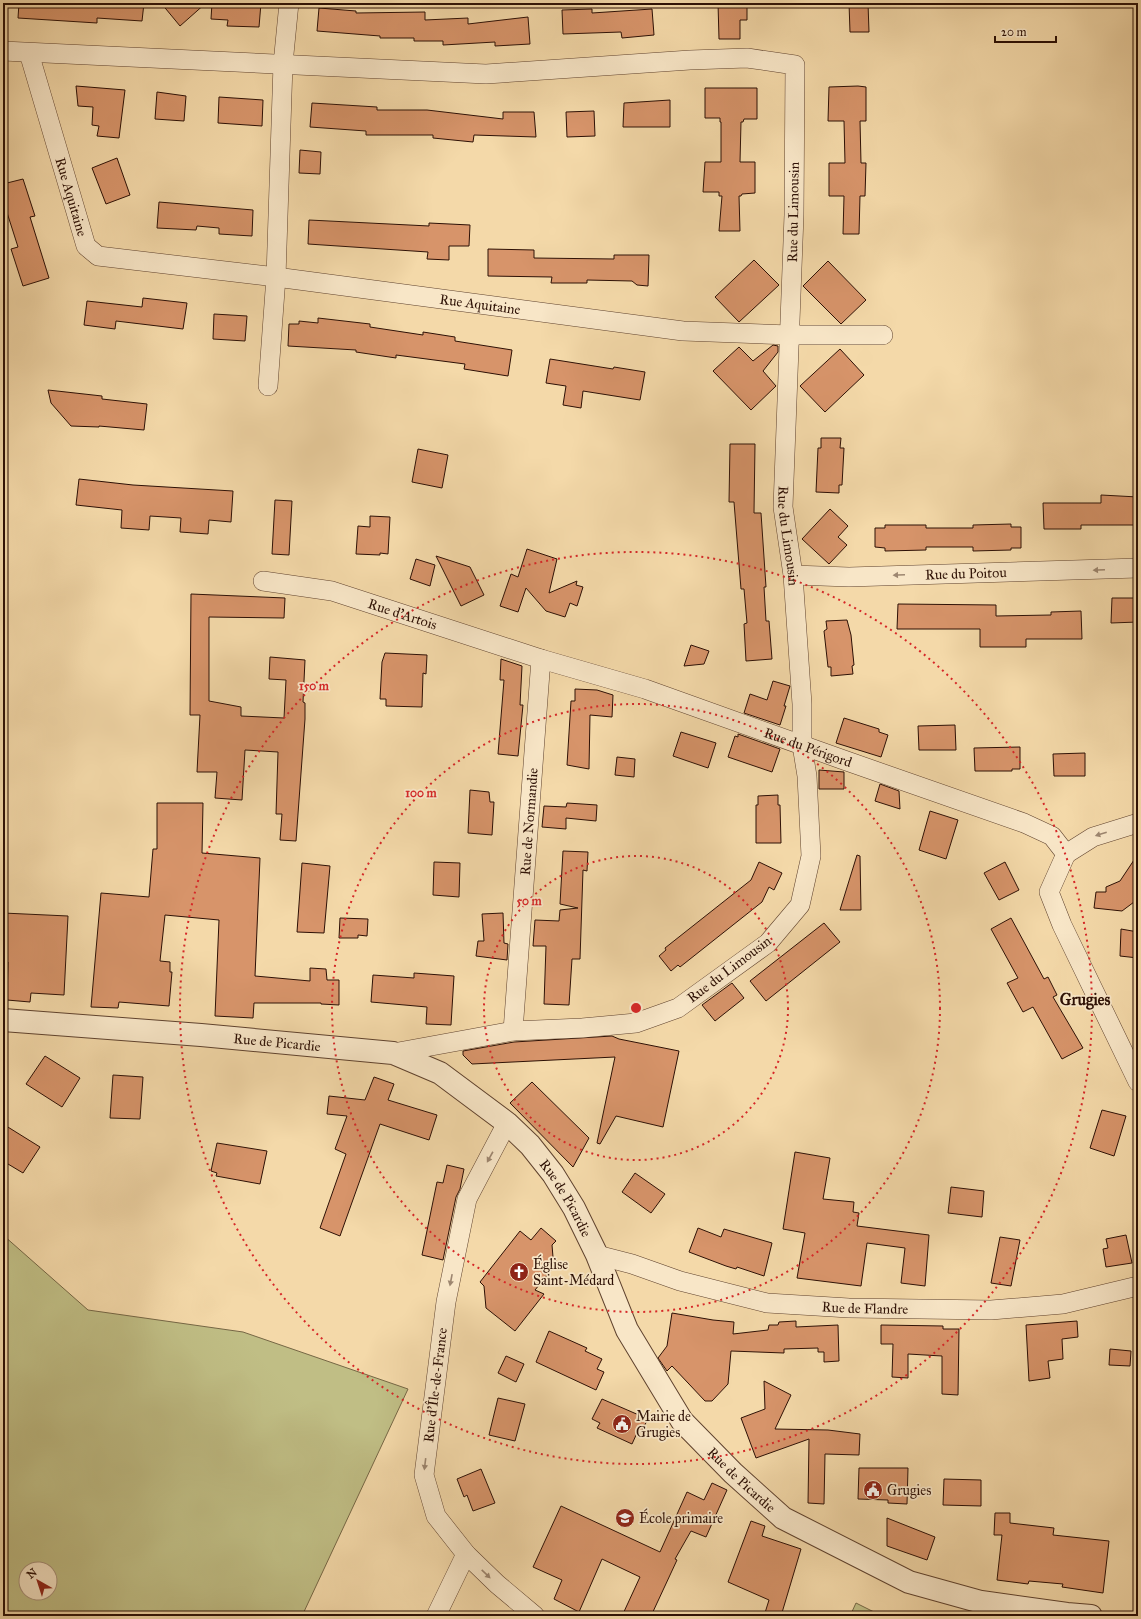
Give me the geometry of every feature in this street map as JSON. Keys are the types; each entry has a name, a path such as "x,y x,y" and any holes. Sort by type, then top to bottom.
{"street":[{"path":"268,386 276,277 283,64 289,3"},
{"path":"3,51 283,64"},
{"name":"Rue Aquitaine","path":"29,52 86,246 98,256 276,277 683,331 790,335 883,335"},
{"name":"Rue du Limousin","path":"283,64 486,74 690,60 747,58 795,65 794,216 784,507 793,575 802,704 802,745 807,776 812,856 800,905 768,943 678,1008 636,1023 582,1028 513,1031 394,1053"},
{"name":"Rue du Poitou","path":"793,575 849,577 1138,568"},
{"name":"Rue d'Artois","path":"263,581 332,591 540,659"},
{"name":"Rue du Périgord","path":"540,659 645,689 1024,823 1052,836 1066,854"},
{"name":"Rue de Normandie","path":"513,1031 540,659"},
{"path":"1138,823 1093,837 1066,854 1048,892 1062,925 1138,1082"},
{"name":"Rue de Picardie","path":"3,1020 200,1035 394,1053 440,1073 508,1123 530,1145 553,1174 574,1208 597,1255 627,1330 682,1421 733,1473 783,1518 909,1582 981,1602 1091,1616"},
{"name":"Rue d'Île-de-France","path":"508,1123 467,1199 446,1302 424,1475 436,1516 466,1554 497,1584 535,1616"},
{"name":"Rue de Flandre","path":"597,1255 632,1264 680,1281 767,1303 849,1308 999,1309 1063,1304 1138,1286"},
{"path":"436,1616 466,1554"}],"shaded area":[{"path":"3,1235 88,1310 243,1332 408,1389 302,1616 3,1616"},
{"path":"856,1603 882,1616 850,1616"}],"building":[{"path":"19,3 144,3 142,21 97,18 97,23 18,18"},
{"path":"161,3 206,3 180,26"},
{"path":"212,3 261,3 259,27 227,26 228,20 211,19"},
{"path":"718,3 747,3 747,20 740,20 740,39 719,39"},
{"path":"849,3 868,3 869,32 850,32"},
{"path":"319,8 356,11 356,13 425,12 425,20 468,18 468,24 528,17 530,44 495,46 495,42 443,45 443,41 414,41 414,38 380,38 380,36 317,31"},
{"path":"592,9 592,13 652,9 654,35 622,38 621,32 563,34 562,10"},
{"path":"76,86 125,90 119,138 97,136 99,126 92,125 93,107 78,106"},
{"path":"829,87 866,87 866,121 860,121 861,163 866,163 865,196 860,196 859,234 843,234 844,196 829,196 829,163 845,163 844,121 828,121"},
{"path":"705,88 757,88 757,119 744,119 743,122 741,122 740,162 755,162 755,193 742,194 739,196 740,231 719,231 722,196 719,196 719,192 703,192 705,162 721,162 721,122 720,118 705,118"},
{"path":"157,92 186,96 184,121 155,119"},
{"path":"219,97 263,100 262,126 218,123"},
{"path":"670,100 670,127 623,127 624,103"},
{"path":"312,103 377,107 377,110 427,110 503,119 503,112 534,112 536,137 474,135 473,142 433,138 433,135 366,135 366,131 310,127"},
{"path":"594,111 595,136 567,137 566,112"},
{"path":"300,150 321,152 320,174 299,173"},
{"path":"117,158 130,195 106,204 92,168"},
{"path":"23,179 35,216 30,217 49,278 23,286 11,249 18,247 3,200 3,184"},
{"path":"159,202 253,210 252,236 219,234 219,228 197,226 196,230 157,228"},
{"path":"309,220 429,226 429,223 470,225 469,246 449,246 449,260 427,259 428,252 308,244"},
{"path":"488,249 534,250 534,258 614,259 614,255 649,255 648,286 637,285 632,281 587,280 587,283 551,283 552,277 488,276"},
{"path":"754,260 779,285 739,322 715,297"},
{"path":"828,261 866,300 841,324 803,286"},
{"path":"143,298 187,303 183,329 116,321 115,329 84,325 87,301 142,307"},
{"path":"214,314 247,316 245,341 213,339"},
{"path":"318,318 370,324 370,327 423,335 423,332 455,337 455,341 512,350 508,376 464,369 465,364 396,355 396,358 356,352 356,350 288,346 289,324 299,324 299,321 318,323"},
{"path":"773,345 778,346 778,352 763,371 776,386 751,410 713,371 739,347 753,361"},
{"path":"840,349 864,375 825,412 800,386"},
{"path":"550,359 613,369 614,367 645,372 640,400 583,391 581,408 563,405 566,386 546,383"},
{"path":"48,390 102,396 102,399 147,404 144,430 99,426 71,426 51,403"},
{"path":"821,438 841,438 840,448 844,448 842,485 839,485 839,493 816,492 818,448 821,448"},
{"path":"730,444 755,444 754,513 761,513 766,587 764,587 766,621 769,621 772,659 746,661 744,624 747,623 744,589 741,589 734,502 729,502"},
{"path":"418,449 448,455 442,488 412,482"},
{"path":"79,479 133,485 233,491 231,522 209,520 208,534 180,532 181,518 150,516 149,530 121,528 122,510 76,505"},
{"path":"1101,495 1138,497 1138,525 1081,525 1081,529 1044,529 1043,503 1101,503"},
{"path":"275,500 292,501 289,555 272,554"},
{"path":"830,509 848,526 838,537 847,545 829,564 802,539"},
{"path":"370,516 390,517 388,554 356,554 358,526 370,527"},
{"path":"1011,524 1011,527 1021,527 1021,548 1011,548 1011,550 973,551 973,547 926,547 926,550 885,551 885,548 875,547 875,528 885,528 885,525 926,525 926,528 973,528 973,525"},
{"path":"527,549 557,559 549,593 577,581 576,585 583,587 577,606 570,603 565,617 546,611 526,588 518,612 500,606 511,574 518,577"},
{"path":"436,556 470,567 484,595 461,606"},
{"path":"416,559 435,565 430,586 410,579"},
{"path":"191,594 285,598 284,618 209,617 209,701 241,707 241,716 284,718 286,680 269,679 270,657 305,660 303,702 305,703 305,719 296,841 280,840 282,814 276,814 278,752 245,750 242,800 215,798 217,772 197,772 200,715 190,715"},
{"path":"1112,598 1138,598 1138,622 1111,623"},
{"path":"898,604 996,605 996,616 1051,615 1051,612 1081,611 1082,639 1026,639 1026,647 980,647 980,629 897,629"},
{"path":"847,620 851,635 854,665 852,666 853,674 831,676 831,667 828,667 824,631 827,629 826,621"},
{"path":"691,645 709,651 704,664 684,666"},
{"path":"385,653 427,655 426,674 423,673 422,707 386,706 386,699 380,699 382,662"},
{"path":"501,659 522,666 520,705 523,705 518,756 498,754 504,680 500,680"},
{"path":"773,681 790,686 780,725 744,713 750,694 767,700"},
{"path":"575,689 597,690 613,695 612,717 590,715 589,769 567,765 571,701 575,701"},
{"path":"844,718 879,729 879,732 888,735 881,757 836,743"},
{"path":"955,725 956,750 919,750 918,726"},
{"path":"681,732 716,743 708,768 673,756"},
{"path":"738,734 780,749 772,772 728,757 735,736 738,737"},
{"path":"1020,747 1020,769 1012,769 1012,771 975,771 974,748"},
{"path":"1085,753 1085,776 1054,776 1053,754"},
{"path":"617,757 635,759 634,777 615,775"},
{"path":"819,770 844,772 844,789 819,789"},
{"path":"880,784 899,791 900,809 875,801"},
{"path":"470,790 489,792 490,802 494,802 492,835 468,833"},
{"path":"778,795 778,805 780,805 781,843 756,843 756,805 758,805 758,796"},
{"path":"157,803 203,803 202,853 260,858 255,976 310,981 310,968 326,969 327,980 339,980 339,1005 321,1003 254,1003 253,1018 215,1016 219,920 165,915 160,961 170,962 170,972 172,972 169,1006 119,1002 118,1008 91,1007 101,893 149,897 153,849 157,849"},
{"path":"567,803 597,805 596,821 566,818 566,829 542,827 544,806 566,807"},
{"path":"930,811 958,820 946,859 919,850"},
{"path":"563,851 588,852 587,871 583,870 580,959 572,959 569,1005 544,1004 546,946 533,946 535,920 559,921 560,910 578,908 560,904"},
{"path":"1138,854 1138,899 1122,911 1094,908 1096,892 1106,892 1106,887 1120,881"},
{"path":"857,855 860,856 861,910 840,910"},
{"path":"434,862 460,863 459,897 433,895"},
{"path":"759,862 782,873 774,890 769,887 762,902 680,967 678,965 671,971 659,956 666,950 665,948 751,880"},
{"path":"1005,862 1019,890 999,900 984,873"},
{"path":"302,863 330,866 324,933 297,932"},
{"path":"3,913 68,916 64,995 31,993 30,1002 7,1000 8,962 3,962"},
{"path":"503,913 504,943 508,944 507,960 476,956 478,941 484,941 482,914"},
{"path":"340,918 368,919 367,936 358,935 358,938 339,938"},
{"path":"1011,918 1044,979 1048,977 1057,995 1053,997 1083,1048 1062,1059 1033,1007 1023,1012 1007,983 1018,978 991,929"},
{"path":"824,923 840,942 766,1001 750,981"},
{"path":"1121,929 1138,932 1138,958 1120,956"},
{"path":"414,973 454,976 451,1025 426,1024 427,1007 371,1002 373,975 414,978"},
{"path":"732,983 744,998 715,1021 702,1005"},
{"path":"612,1036 619,1039 679,1051 663,1127 616,1116 600,1144 597,1143 615,1057 472,1064 463,1055 463,1051 514,1042"},
{"path":"45,1056 80,1078 62,1107 26,1084"},
{"path":"113,1075 143,1077 140,1119 110,1118"},
{"path":"374,1077 394,1084 388,1100 437,1115 429,1140 380,1124 340,1236 320,1228 346,1154 335,1149 347,1116 327,1114 329,1096 365,1100"},
{"path":"532,1082 589,1138 573,1167 510,1103"},
{"path":"1102,1110 1126,1116 1114,1156 1090,1148"},
{"path":"3,1124 40,1147 23,1173 3,1161"},
{"path":"217,1143 267,1151 260,1184 216,1176 217,1173 211,1171"},
{"path":"795,1152 830,1158 823,1199 854,1202 853,1212 859,1213 857,1226 929,1235 925,1286 901,1283 905,1248 867,1243 861,1286 797,1278 805,1233 783,1229"},
{"path":"447,1165 464,1169 460,1189 456,1197 443,1260 422,1255 437,1182 443,1183"},
{"path":"635,1173 665,1194 651,1213 622,1192"},
{"path":"951,1187 984,1191 982,1217 948,1213"},
{"name":"Église Saint-Médard","path":"541,1228 556,1241 552,1245 553,1257 558,1262 535,1290 544,1294 515,1331 486,1308 484,1286 480,1282 520,1231 531,1240"},
{"path":"698,1228 721,1237 724,1229 772,1243 764,1276 737,1267 736,1269 726,1266 689,1252"},
{"path":"1126,1235 1132,1263 1106,1267 1103,1249 1108,1248 1106,1239"},
{"path":"1000,1237 1020,1240 1011,1286 991,1283"},
{"path":"672,1313 734,1322 733,1334 768,1330 769,1325 778,1325 779,1322 796,1321 796,1327 838,1325 839,1361 824,1362 824,1352 818,1352 818,1348 784,1349 784,1353 731,1351 728,1384 712,1401 705,1401 672,1366 667,1371 658,1358 667,1346"},
{"path":"1077,1321 1078,1337 1062,1339 1063,1359 1048,1361 1050,1378 1029,1381 1026,1325"},
{"path":"881,1325 943,1326 943,1329 959,1329 958,1395 942,1394 942,1356 908,1354 908,1378 892,1377 893,1344 881,1344"},
{"path":"549,1331 587,1348 585,1351 602,1359 597,1369 604,1372 596,1390 536,1362"},
{"path":"1110,1349 1131,1351 1130,1366 1109,1365"},
{"path":"506,1356 524,1364 516,1382 498,1373"},
{"path":"764,1381 791,1395 775,1429 828,1430 860,1434 859,1455 825,1454 824,1504 808,1503 809,1439 756,1458 741,1418 765,1409"},
{"path":"498,1398 525,1404 515,1441 489,1435"},
{"name":"Mairie de Grugies","path":"602,1399 648,1419 641,1432 637,1433 632,1444 597,1428 600,1423 592,1419"},
{"path":"859,1468 908,1468 907,1504 888,1503 888,1500 858,1499"},
{"path":"481,1469 495,1503 473,1511 467,1495 464,1497 457,1479"},
{"path":"944,1479 981,1480 981,1506 943,1505"},
{"path":"712,1483 727,1490 706,1537 691,1531 675,1559 677,1560 651,1616 622,1616 640,1577 602,1559 579,1612 554,1599 562,1580 533,1567 561,1506 660,1552 687,1492 704,1500"},
{"path":"995,1513 1010,1513 1010,1523 1054,1528 1053,1535 1109,1541 1103,1593 1062,1587 1063,1584 1029,1581 1028,1584 997,1580 1002,1535 994,1535"},
{"path":"887,1518 935,1537 927,1560 887,1546"},
{"path":"751,1521 765,1526 762,1536 801,1549 781,1616 764,1616 769,1600 728,1582"}],"place":[{"name":"Église Saint-Médard","path":"519,1272"},
{"name":"Mairie de Grugies","path":"622,1424"},
{"name":"Grugies","path":"873,1490"},
{"name":"École primaire","path":"625,1518"}],"district":[{"name":"Grugies","path":"1085,999"}]}
